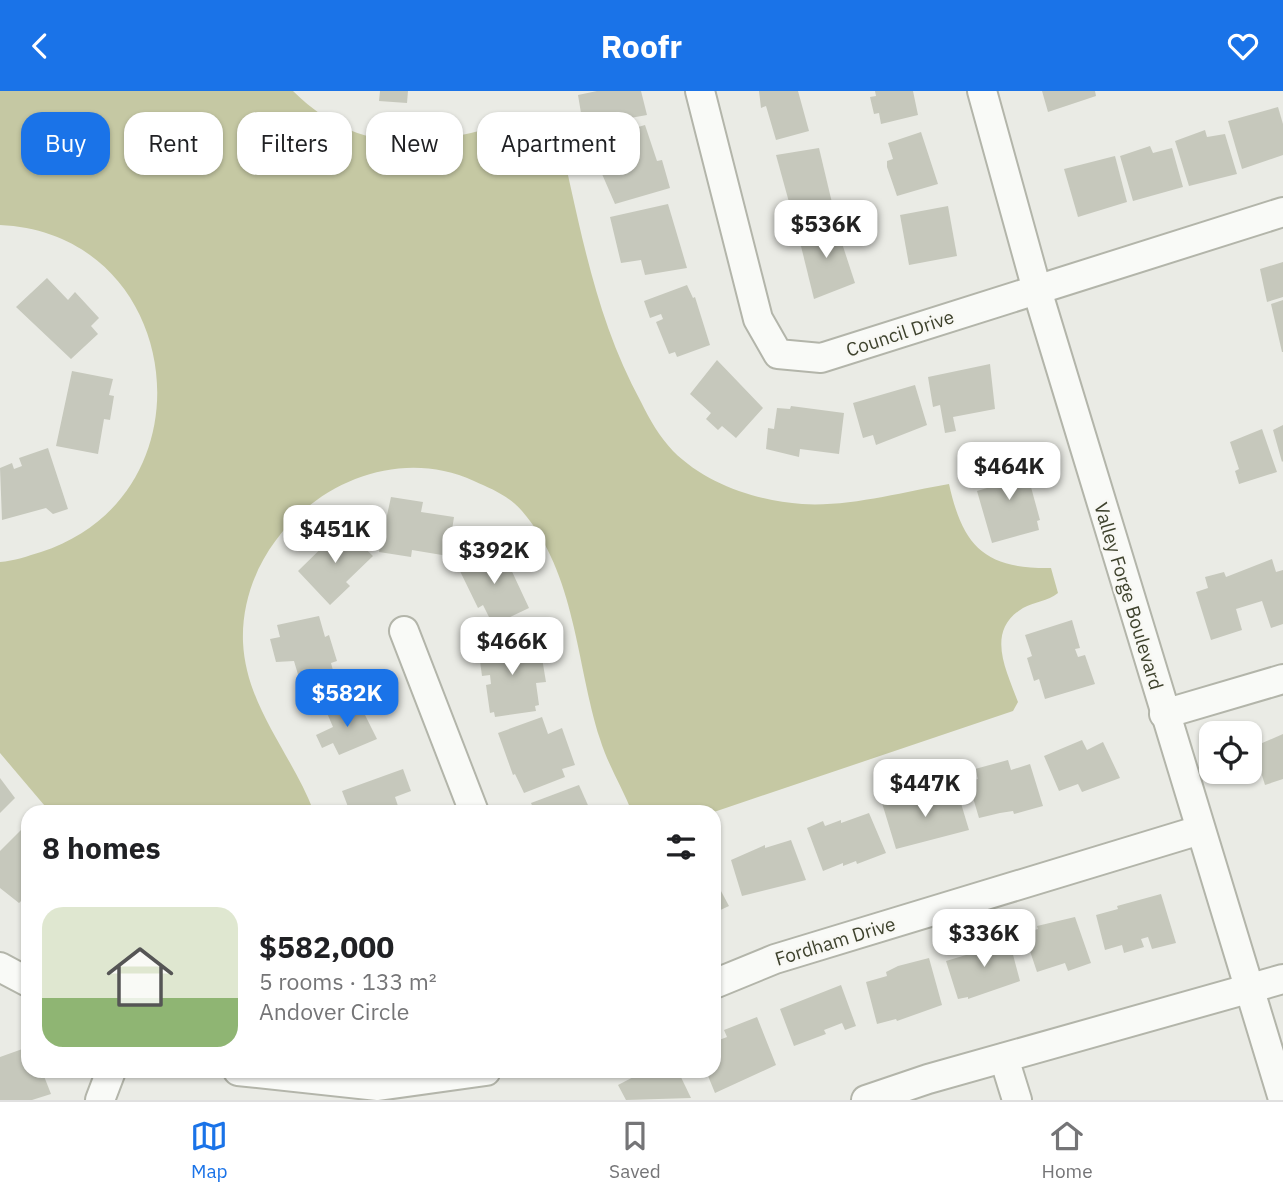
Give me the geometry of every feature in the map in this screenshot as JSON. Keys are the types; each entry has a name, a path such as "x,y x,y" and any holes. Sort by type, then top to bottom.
{"street":[{"name":"Council Drive","path":"700,91 758,319 778,354 821,358 1283,212"},
{"name":"Valley Forge Boulevard","path":"982,91 1037,290 1283,1098"},
{"path":"404,631 471,805"},
{"path":"1164,714 1283,679"},
{"name":"Fordham Drive","path":"721,981 775,960 1200,830"},
{"path":"0,967 21,978"},
{"path":"866,1100 1283,979"},
{"path":"1004,1058 1017,1100"},
{"path":"100,1100 108,1078"},
{"path":"283,1078 378,1093 452,1078"}],"shaded area":[{"path":"0,91 293,91 319,112 237,112 237,175 352,175 352,131 366,135 366,175 463,175 463,134 477,131 477,175 568,175 598,297 624,367 659,434 686,463 733,489 768,499 802,504 876,498 949,484 962,524 970,539 981,550 1009,564 1051,568 1058,593 1023,608 1011,617 1004,628 1004,664 1018,702 1013,711 721,810 721,805 629,805 600,739 564,591 540,536 512,501 481,484 433,469 392,469 353,480 317,500 286,528 262,561 247,600 243,642 252,688 311,805 44,805 0,753 0,562 41,552 97,522 135,478 154,426 156,370 141,317 109,271 62,239 0,225"}],"building":[{"path":"380,91 408,91 407,103 379,101"},
{"path":"597,91 641,91 647,115 640,116 640,112 581,112 578,95"},
{"path":"759,91 798,91 809,131 776,140 766,106 761,108"},
{"path":"875,91 913,91 918,115 881,124 879,113 874,114 870,97 876,96"},
{"path":"1042,91 1095,91 1096,96 1048,112"},
{"path":"1278,107 1283,124 1283,155 1242,169 1228,121"},
{"path":"645,125 657,161 662,160 670,188 615,204 602,175 640,175 640,126"},
{"path":"1205,130 1207,137 1225,134 1237,174 1189,186 1175,141"},
{"path":"921,132 938,184 897,196 887,167 887,161 893,159 888,143"},
{"path":"1150,146 1153,153 1172,148 1183,187 1133,201 1120,156"},
{"path":"819,148 833,207 792,213 776,155"},
{"path":"1115,156 1127,202 1078,217 1064,169"},
{"path":"668,204 687,268 645,275 641,260 621,263 610,217"},
{"path":"948,206 957,256 909,265 900,215"},
{"path":"835,222 855,283 814,299 798,234"},
{"path":"1283,262 1283,297 1267,302 1260,269"},
{"path":"47,278 68,300 75,292 99,318 91,326 98,334 71,359 16,307"},
{"path":"687,285 693,298 695,297 710,345 677,357 675,352 669,354 656,322 663,319 661,314 650,318 644,301"},
{"path":"1283,300 1283,352 1282,352 1271,304"},
{"path":"717,360 763,408 736,438 722,426 718,430 706,419 711,413 690,394"},
{"path":"990,364 995,409 953,417 956,431 945,433 940,405 933,407 928,377"},
{"path":"72,371 113,379 109,395 114,396 110,420 104,419 98,454 56,446"},
{"path":"915,385 927,425 876,445 873,435 863,438 853,403"},
{"path":"791,406 844,413 839,454 800,449 799,457 766,449 768,428 774,429 777,408 790,409"},
{"path":"1283,425 1283,461 1282,462 1273,430"},
{"path":"1262,429 1277,472 1239,484 1235,471 1239,469 1230,442"},
{"path":"48,448 68,509 53,514 46,508 2,520 0,468 12,463 14,469 22,466 19,458"},
{"path":"1023,458 1040,520 1037,521 1039,530 992,543 977,491 987,488 982,472"},
{"path":"391,497 423,502 421,512 454,517 448,556 412,550 411,557 379,552"},
{"path":"343,527 373,556 346,582 350,586 330,605 298,571"},
{"path":"501,548 529,608 493,625 483,605 478,608 458,567"},
{"path":"1272,559 1276,572 1283,570 1283,624 1271,628 1262,601 1236,609 1242,630 1211,640 1196,592 1208,588 1205,577 1224,572 1226,577"},
{"path":"319,616 325,637 329,635 337,661 331,663 335,678 302,688 294,661 276,662 270,639 280,637 277,625"},
{"path":"1072,620 1080,648 1075,649 1078,657 1085,655 1095,684 1045,699 1039,679 1034,681 1027,658 1032,656 1025,635"},
{"path":"529,639 532,659 542,658 546,682 536,683 539,705 535,706 536,711 495,717 494,712 490,713 486,685 491,684 490,675 482,676 478,646"},
{"path":"353,701 358,711 362,709 377,739 339,755 333,743 322,748 316,735 333,727 327,713"},
{"path":"542,717 548,734 562,728 575,765 562,769 565,777 524,793 515,774 513,775 498,733"},
{"path":"1283,734 1283,779 1265,785 1262,776 1262,743"},
{"path":"1082,740 1087,750 1103,742 1120,778 1082,792 1078,784 1059,791 1044,756"},
{"path":"1008,760 1011,770 1030,764 1043,806 1014,814 1013,811 979,818 968,781 978,779 975,769"},
{"path":"403,769 411,791 395,797 398,805 347,805 342,791"},
{"path":"0,778 15,798 0,813"},
{"path":"579,785 588,805 532,805 531,803"},
{"path":"957,790 969,830 896,849 882,803 901,797 903,804 919,799 920,802"},
{"path":"869,813 886,853 857,864 856,861 843,866 843,863 823,871 807,828 823,821 825,826 841,820 841,823"},
{"path":"21,830 19,903 0,888 0,851"},
{"path":"791,840 806,880 742,896 731,860 765,845 765,848"},
{"path":"721,891 729,906 721,910"},
{"path":"1161,894 1176,943 1152,949 1148,937 1141,939 1144,947 1124,953 1122,945 1105,950 1096,915 1118,909 1117,906"},
{"path":"1075,917 1091,963 1068,971 1065,963 1037,972 1024,933 1038,929 1037,926"},
{"path":"1008,936 1020,981 968,999 958,999 946,961 966,955 965,949"},
{"path":"929,958 942,1005 897,1021 896,1019 877,1024 866,982 887,976 886,972 898,966"},
{"path":"841,985 856,1026 845,1030 842,1023 824,1030 826,1034 794,1046 780,1009"},
{"path":"757,1017 776,1065 715,1093 709,1078 721,1078 721,1039 727,1037 724,1030"},
{"path":"21,1050 21,1078 45,1078 51,1094 32,1100 0,1100 0,1057"},
{"path":"632,1078 681,1078 691,1098 626,1100 618,1085"}]}
